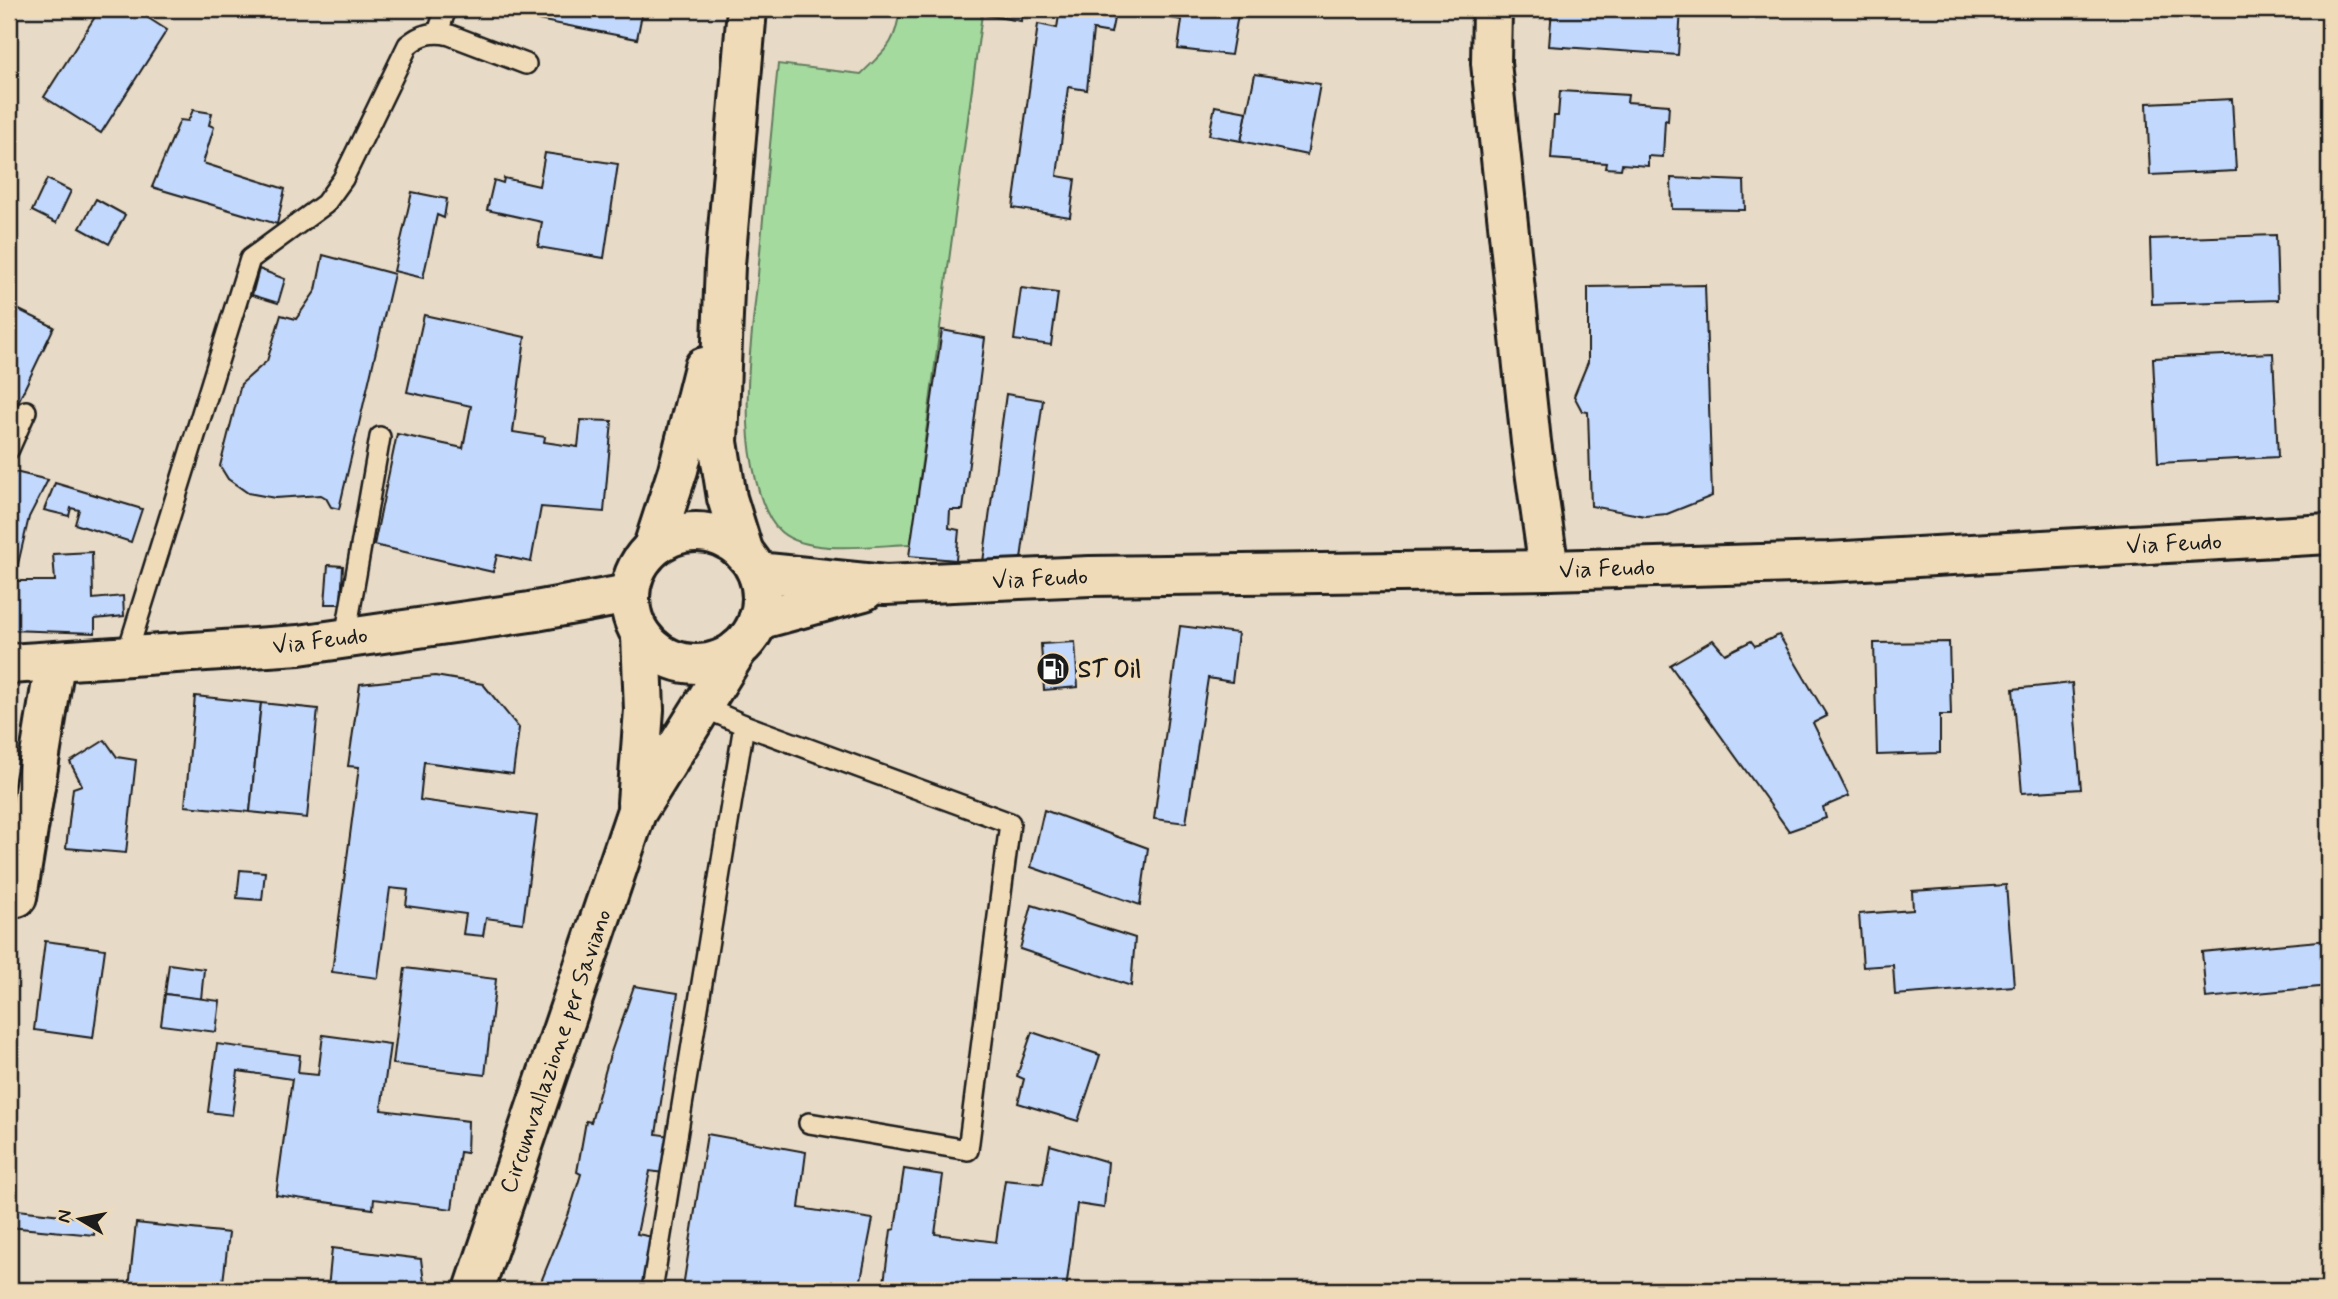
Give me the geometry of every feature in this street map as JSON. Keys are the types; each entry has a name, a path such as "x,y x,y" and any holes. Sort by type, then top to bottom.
{"street":[{"path":"747,9 725,265 718,442 727,498 751,562 761,596 748,634 719,661 697,664 675,662 656,651 641,635 632,616 629,594 632,576 640,560 653,547 670,536 690,531 710,533 729,540 751,562"},
{"path":"1492,9 1491,63 1531,442 1549,569"},
{"path":"653,547 667,509 689,431 725,265"},
{"name":"Via Feudo","path":"751,562 885,585 1104,575 1828,562 2329,534"},
{"name":"Via Feudo","path":"748,634 885,585"},
{"name":"Via Feudo","path":"9,664 299,645 530,612 629,594"},
{"name":"Circumvallazione per Saviano","path":"474,1290 636,813 748,634"},
{"name":"Circumvallazione per Saviano","path":"636,813 644,710 641,635"},
{"path":"17,897 55,663"}],"lane":[{"path":"438,32 446,9"},
{"path":"126,657 250,259 325,204 343,179 408,45 418,36 438,32 526,64"},
{"path":"9,449 26,411"},
{"path":"345,638 380,437"},
{"path":"701,706 744,725 1010,823 968,1150 809,1123"},
{"path":"652,1290 744,725"}],"green space":[{"path":"900,9 949,9 982,14 911,544 825,547 793,539 773,523 756,481 749,435 750,349 778,64 861,74 888,46"}],"building":[{"path":"100,9 134,9 167,30 101,133 44,97"},
{"path":"540,9 643,9 637,39 538,20"},
{"path":"949,9 1023,9 1021,21"},
{"path":"1060,9 1116,9 1111,33 1093,30 1087,90 1068,87 1057,176 1075,179 1070,217 1013,208 1038,24 1057,28"},
{"path":"1116,9 1239,9 1231,55 1178,49 1182,20"},
{"path":"1552,9 1681,9 1678,55 1549,46"},
{"path":"1255,74 1320,84 1307,155 1241,141"},
{"path":"1560,91 1628,95 1627,102 1669,105 1668,121 1665,120 1663,157 1648,156 1648,166 1622,164 1621,169 1605,168 1606,163 1551,159 1554,116 1558,116"},
{"path":"2232,99 2236,171 2150,175 2147,103"},
{"path":"1215,106 1247,112 1241,141 1209,135"},
{"path":"193,110 212,113 209,125 214,127 203,163 285,189 277,224 152,187 180,120 188,121"},
{"path":"545,153 618,164 604,258 538,247 542,222 487,210 494,180 503,183 504,178 539,186"},
{"path":"1671,178 1744,181 1745,210 1672,209"},
{"path":"47,179 71,191 56,223 32,211"},
{"path":"412,192 447,199 444,218 437,215 423,278 394,271"},
{"path":"96,199 125,215 109,244 80,228"},
{"path":"2276,235 2278,300 2152,304 2150,239"},
{"path":"323,255 394,274 339,509 331,507 321,495 275,498 248,493 228,479 220,466 241,384 267,361 281,315 296,319 316,290"},
{"path":"259,269 285,279 278,303 252,295"},
{"path":"1705,285 1712,496 1667,514 1645,516 1591,506 1588,412 1582,411 1574,396 1588,362 1588,287"},
{"path":"1021,288 1058,293 1051,345 1014,340"},
{"path":"9,305 54,327 9,421"},
{"path":"424,315 525,337 513,432 545,437 544,442 578,447 581,420 612,421 604,512 541,507 531,562 497,555 493,572 374,545 397,434 463,448 471,406 407,392"},
{"path":"942,330 985,338 963,510 950,510 949,528 959,530 956,560 909,556"},
{"path":"2273,353 2278,457 2158,463 2153,358"},
{"path":"1006,394 1043,400 1021,559 983,562"},
{"path":"15,472 48,480 29,517 14,581 55,581 53,554 92,552 93,599 123,596 124,616 95,619 95,633 9,630 9,488"},
{"path":"55,483 142,509 131,542 75,524 79,510 71,508 69,516 44,510"},
{"path":"328,565 343,566 341,604 325,604"},
{"path":"1180,626 1238,633 1232,682 1208,678 1186,823 1154,819"},
{"path":"1779,635 1827,716 1813,723 1849,796 1823,807 1826,818 1789,831 1670,665 1713,640 1725,654 1751,641 1755,646"},
{"path":"1075,642 1078,687 1044,690 1041,644"},
{"path":"1949,642 1951,715 1940,715 1940,753 1877,755 1874,643"},
{"path":"435,676 483,684 519,728 513,774 424,762 420,800 537,816 523,923 486,918 483,936 463,934 466,914 406,906 408,890 390,888 378,978 332,972 359,767 348,766 360,684"},
{"path":"2072,683 2081,789 2022,793 2013,689"},
{"path":"195,696 261,703 250,812 185,806"},
{"path":"261,703 318,709 307,818 250,812"},
{"path":"105,740 117,757 136,760 126,853 66,848 73,788 82,785 70,762"},
{"path":"1044,810 1148,848 1140,905 1031,867"},
{"path":"240,870 265,872 262,900 237,898"},
{"path":"2006,885 2014,986 1895,995 1893,965 1863,967 1859,914 1913,910 1912,891"},
{"path":"1032,905 1135,938 1131,986 1020,949"},
{"path":"2329,940 2329,986 2206,998 2202,952"},
{"path":"45,941 105,949 93,1038 34,1030"},
{"path":"169,964 204,969 201,999 165,994"},
{"path":"405,968 496,979 485,1075 393,1064"},
{"path":"634,986 678,993 656,1134 671,1136 664,1173 650,1171 637,1234 653,1237 645,1290 539,1290 569,1213 581,1174 577,1172 586,1121 591,1122 609,1058"},
{"path":"165,994 220,1001 216,1032 161,1025"},
{"path":"1032,1032 1100,1055 1078,1121 1018,1103 1024,1079 1017,1076"},
{"path":"323,1035 390,1044 381,1110 468,1121 467,1153 460,1152 452,1209 374,1199 373,1209 276,1195 292,1079 238,1071 232,1115 208,1112 217,1044 300,1055 298,1073 318,1075"},
{"path":"707,1134 806,1152 799,1208 873,1219 859,1290 704,1290 683,1287"},
{"path":"1050,1145 1108,1162 1104,1208 1077,1204 1066,1290 883,1290 891,1230 895,1229 904,1169 943,1175 935,1234 996,1242 1005,1180 1043,1184"},
{"path":"9,1209 96,1219 94,1235 9,1227"},
{"path":"136,1223 229,1233 222,1290 129,1288"},
{"path":"332,1248 421,1259 425,1290 310,1290 311,1287 328,1289"}],"place":[{"name":"ST Oil","path":"1053,669"}]}
